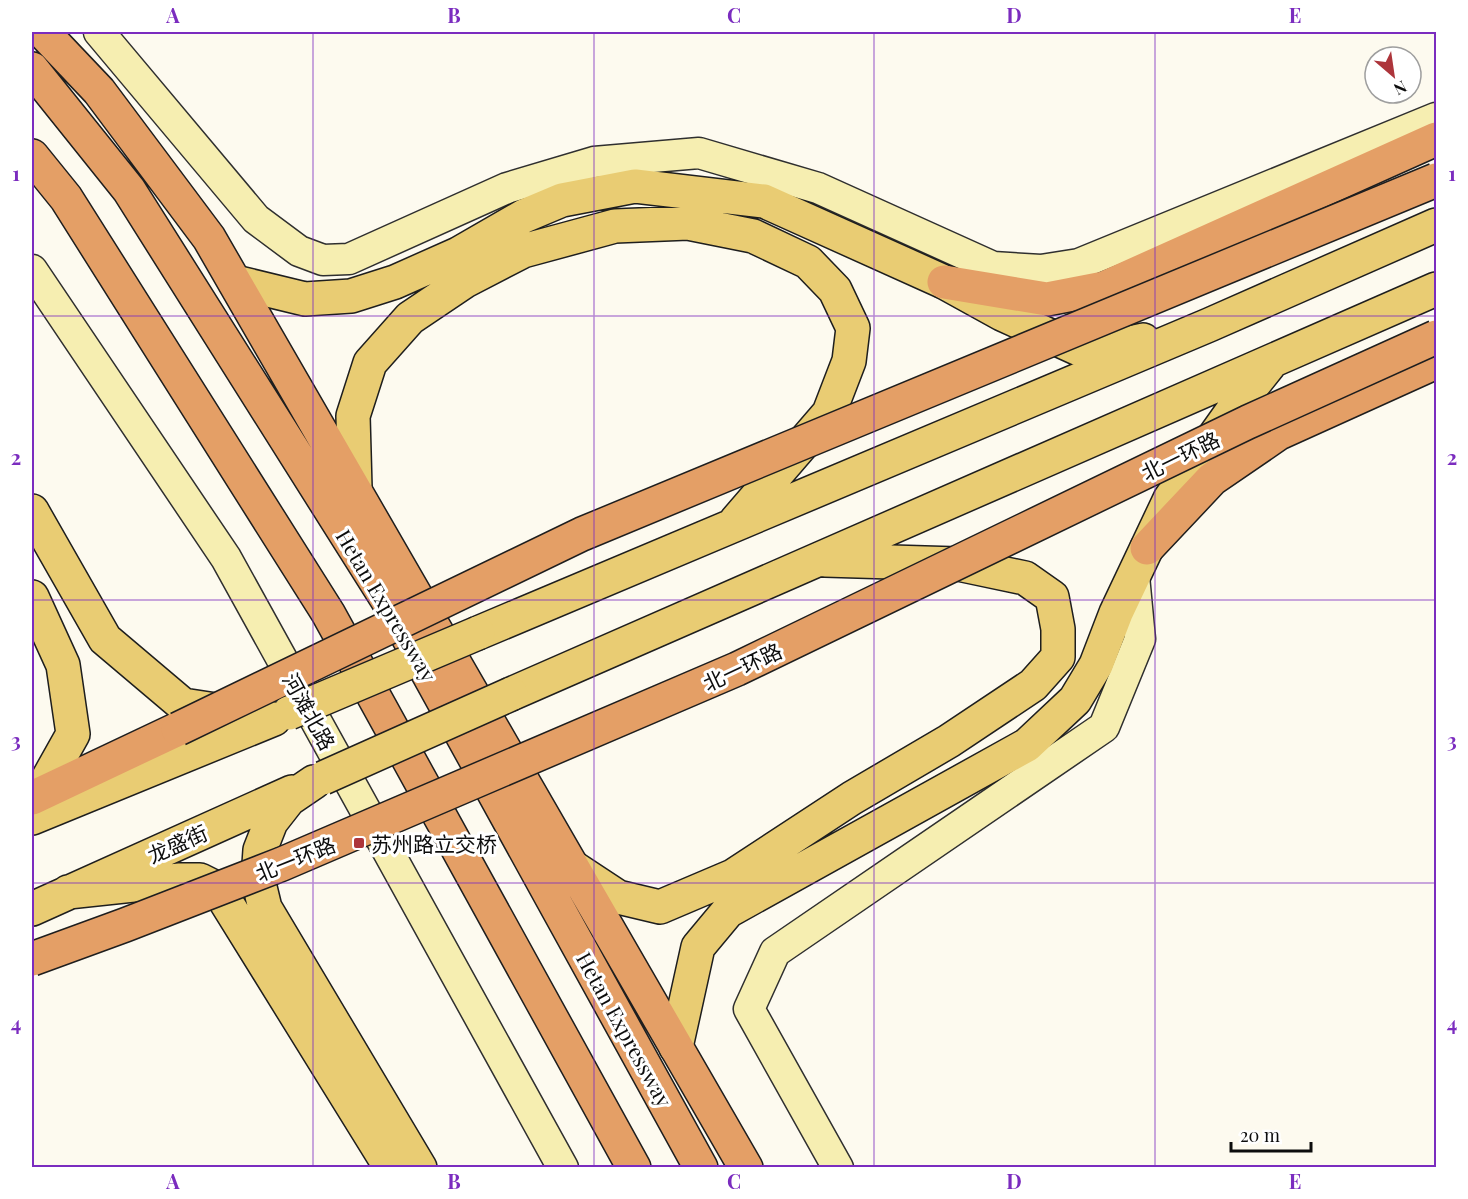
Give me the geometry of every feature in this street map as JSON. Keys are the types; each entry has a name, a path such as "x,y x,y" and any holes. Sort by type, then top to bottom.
{"highway":[{"path":"43,32 99,91 209,238 746,1167"},
{"name":"Hetan Expressway","path":"32,69 129,190 390,604 701,1167"},
{"path":"944,282 1104,288 1437,139"},
{"path":"32,156 66,198 328,613 634,1167"},
{"path":"32,797 582,534 1437,180"},
{"name":"北一环路","path":"32,959 125,926 282,864 737,669 1248,422 1437,337"},
{"path":"1140,562 1212,479 1279,433 1437,362"}],"main road":[{"path":"235,282 305,299 351,296 395,282 458,254 524,216 562,200 635,186 764,201 944,282 1002,314 1079,349 1120,345 1209,325"},
{"path":"355,488 352,416 370,363 410,318 465,281 523,251 615,226 688,223 753,236 808,262 835,290 853,328 849,362 829,413 730,527"},
{"path":"32,818 282,716 1209,325 1437,225"},
{"path":"420,1167 265,908 258,879 260,850 271,822 289,799 318,780 511,694 1437,289"},
{"path":"676,1047 698,947 728,911 1027,746 1075,699 1096,665 1116,613 1170,499 1233,410 1273,360"},
{"path":"32,511 105,639 183,705 282,716"},
{"path":"572,866 618,897 660,907 734,876 852,798 949,741 1023,692 1033,685 1058,657 1058,629 1052,597 1025,578 958,564 818,560"},
{"path":"32,597 63,665 73,735 45,783 32,797"},
{"name":"龙盛街","path":"32,909 318,780"},
{"path":"68,892 180,880 200,880 219,889 391,1167"}],"street":[{"path":"58,32 99,91"},
{"path":"99,32 256,219 299,252 322,260 349,259 507,188 594,162 699,153 818,188 993,267 1044,285 1079,264 1437,118"},
{"name":"河滩北路","path":"32,270 226,558 563,1167"},
{"path":"838,1167 749,1009 776,952 1104,727 1140,639 1140,562"}],"place":[{"name":"苏州路立交桥","path":"359,843"}]}
